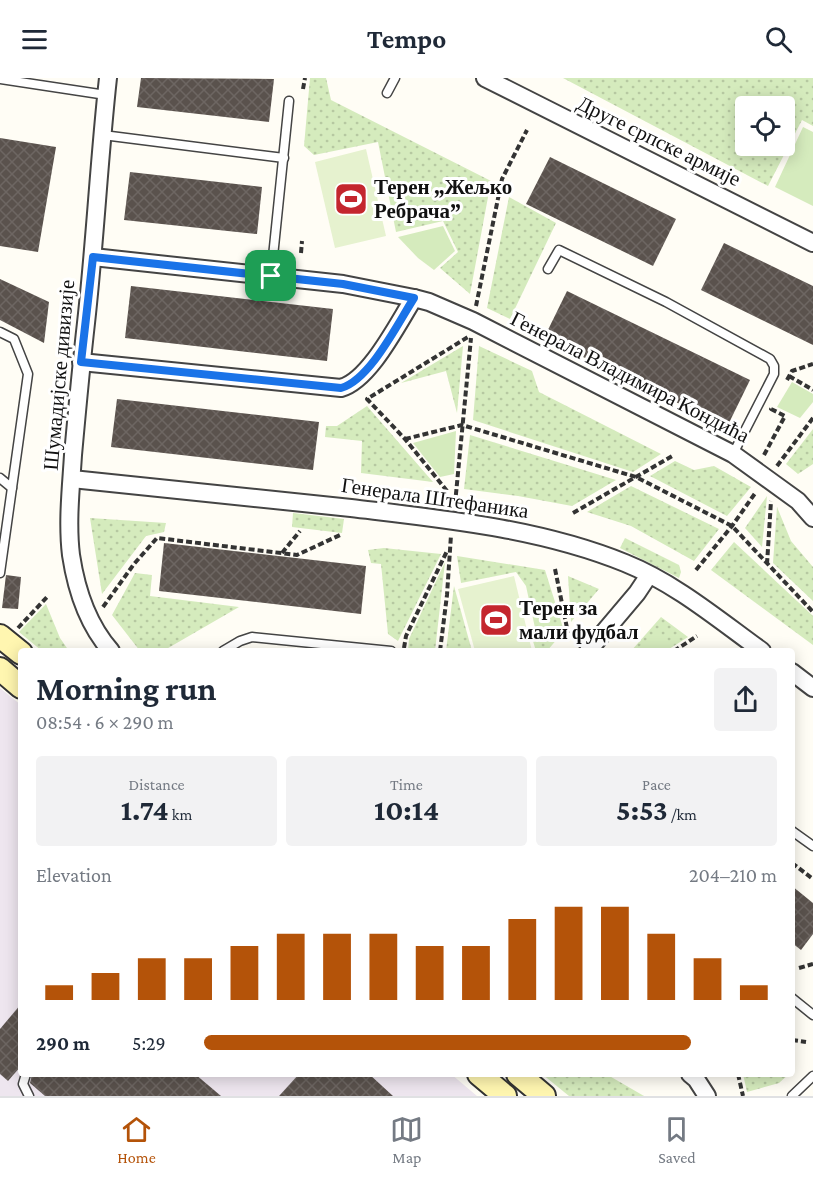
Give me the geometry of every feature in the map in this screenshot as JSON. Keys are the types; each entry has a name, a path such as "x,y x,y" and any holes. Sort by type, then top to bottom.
{"street":[{"name":"Шумадијске дивизије","path":"108,78 93,257 81,362 70,538 77,585 86,610 109,648"},
{"name":"Друге српске армије","path":"485,78 813,243"},
{"name":"Генерала Владимира Кондића","path":"93,257 354,286 429,302 473,321 733,454 798,501 813,518"},
{"path":"81,362 341,388 355,382 368,369 414,298"},
{"name":"Генерала Штефаника","path":"72,478 453,521 539,536 627,564 649,575 694,602 758,648"},
{"path":"591,648 637,593 649,575"},
{"path":"0,669 18,684"},
{"path":"795,674 813,687"},
{"path":"483,1077 505,1096"},
{"path":"522,1077 544,1096"},
{"path":"692,1077 707,1096"}],"lane":[{"path":"387,93 394,78"},
{"path":"0,79 106,95"},
{"path":"271,276 289,101"},
{"path":"103,135 284,158"},
{"path":"548,269 560,250 666,302 770,359 774,366 774,374 733,454"},
{"path":"0,332 14,339 28,374 0,573"},
{"path":"0,478 12,488"},
{"path":"228,648 252,637 361,648"},
{"path":"795,833 813,846"},
{"path":"795,1000 813,1015"},
{"path":"792,1096 813,1076"},
{"path":"25,1077 23,1084 29,1096"}],"path":[{"path":"303,89 305,78"},
{"path":"476,309 502,179 527,130"},
{"path":"301,253 302,241"},
{"path":"447,490 405,439 367,399 471,335 457,492"},
{"path":"785,385 792,371 813,364"},
{"path":"789,376 813,390"},
{"path":"764,455 785,416 771,410 776,401"},
{"path":"777,466 813,418"},
{"path":"405,439 462,424 636,477 732,526 813,612"},
{"path":"573,513 674,454"},
{"path":"696,570 732,526 761,485"},
{"path":"767,564 771,495"},
{"path":"281,553 300,531"},
{"path":"101,610 134,564 157,538 297,555 340,535"},
{"path":"404,648 406,636 449,548 447,595 440,648"},
{"path":"555,569 568,633"},
{"path":"12,641 19,627 48,596"},
{"path":"679,648 698,636"},
{"path":"795,865 813,879"},
{"path":"799,968 813,964"},
{"path":"795,1040 806,1042"},
{"path":"739,1077 743,1096"}],"shaded area":[{"path":"0,688 18,703 18,1077 455,1077 477,1096 0,1096"}],"green space":[{"path":"310,78 326,78 331,100 491,181 470,294 440,268 458,252 443,221 396,232 378,142 314,155 304,146"},
{"path":"563,78 813,78 813,126 802,120 795,134 795,96 735,96 735,156 783,156 768,186"},
{"path":"803,127 813,132 813,206 775,187 789,156 795,156 795,144"},
{"name":"Терен „Жељко Ребрача”","path":"366,149 386,236 335,248 315,162"},
{"path":"509,197 556,223 510,319 487,308"},
{"path":"443,226 455,251 434,270 418,258 398,237"},
{"path":"463,346 457,413 446,371 401,383"},
{"path":"479,346 532,371 539,392 661,454 633,472 473,420"},
{"path":"792,382 813,394 813,402 800,418 777,407"},
{"path":"367,406 433,482 361,473 362,441 325,437 326,426 337,426"},
{"path":"813,429 813,464 798,474 786,464"},
{"path":"456,431 454,474 440,477 413,443"},
{"path":"470,435 616,480 572,506 464,489"},
{"path":"675,461 694,470 714,466 751,487 727,516 650,476"},
{"path":"631,486 719,529 694,561 631,526 587,512"},
{"path":"767,496 762,547 745,528"},
{"path":"777,507 791,541 813,567 813,601 773,563"},
{"path":"293,513 344,519 342,533 292,527"},
{"path":"90,518 166,523 164,532 146,536 102,594"},
{"path":"625,538 679,565 681,572 679,578 620,548"},
{"path":"734,542 813,616 813,645 711,570"},
{"path":"384,548 441,554 398,641 388,634 381,564 371,563 368,550"},
{"path":"457,556 545,570 564,631 550,648 535,648 532,638 535,628 526,586 516,572 461,583"},
{"path":"445,562 435,648 408,648 409,639"},
{"path":"135,573 152,575 150,596 239,607 168,648 138,648 112,615"},
{"name":"Терен за мали фудбал","path":"514,576 531,648 474,648 458,589"},
{"path":"568,576 599,589 571,622"},
{"path":"454,586 471,648 446,648"},
{"path":"46,604 60,638 67,648 38,648 19,632"},
{"path":"661,617 688,637 671,648 634,648"},
{"path":"659,630 670,647 669,648 638,648"},
{"path":"546,1077 611,1077 644,1096 569,1096"},
{"path":"744,1077 786,1077 779,1083 747,1092"}],"building":[{"path":"141,78 274,79 269,122 137,107"},
{"path":"0,138 56,147 38,252 0,246"},
{"path":"550,157 676,219 653,266 526,204"},
{"path":"130,172 262,187 257,234 124,220"},
{"path":"724,243 813,286 813,345 701,290"},
{"path":"0,279 49,302 44,343 0,320"},
{"path":"131,286 333,309 327,361 125,338"},
{"path":"567,291 750,380 727,427 544,338"},
{"path":"117,399 319,422 313,470 111,447"},
{"path":"164,543 366,566 361,614 159,591"},
{"path":"6,575 21,577 18,609 2,608"},
{"path":"795,888 813,903 813,934 801,950 795,945"},
{"path":"18,1008 18,1069 8,1081 0,1074 0,1029"},
{"path":"31,1077 199,1077 221,1096 45,1096 30,1083"},
{"path":"296,1077 372,1077 393,1096 279,1096"}],"place":[{"name":"Терен „Жељко Ребрача”","path":"351,199"},
{"name":"Терен за мали фудбал","path":"496,620"}],"route":[{"path":"93,257 271,276 343,284 414,298 368,369 355,382 341,388 81,362 93,257"}]}
